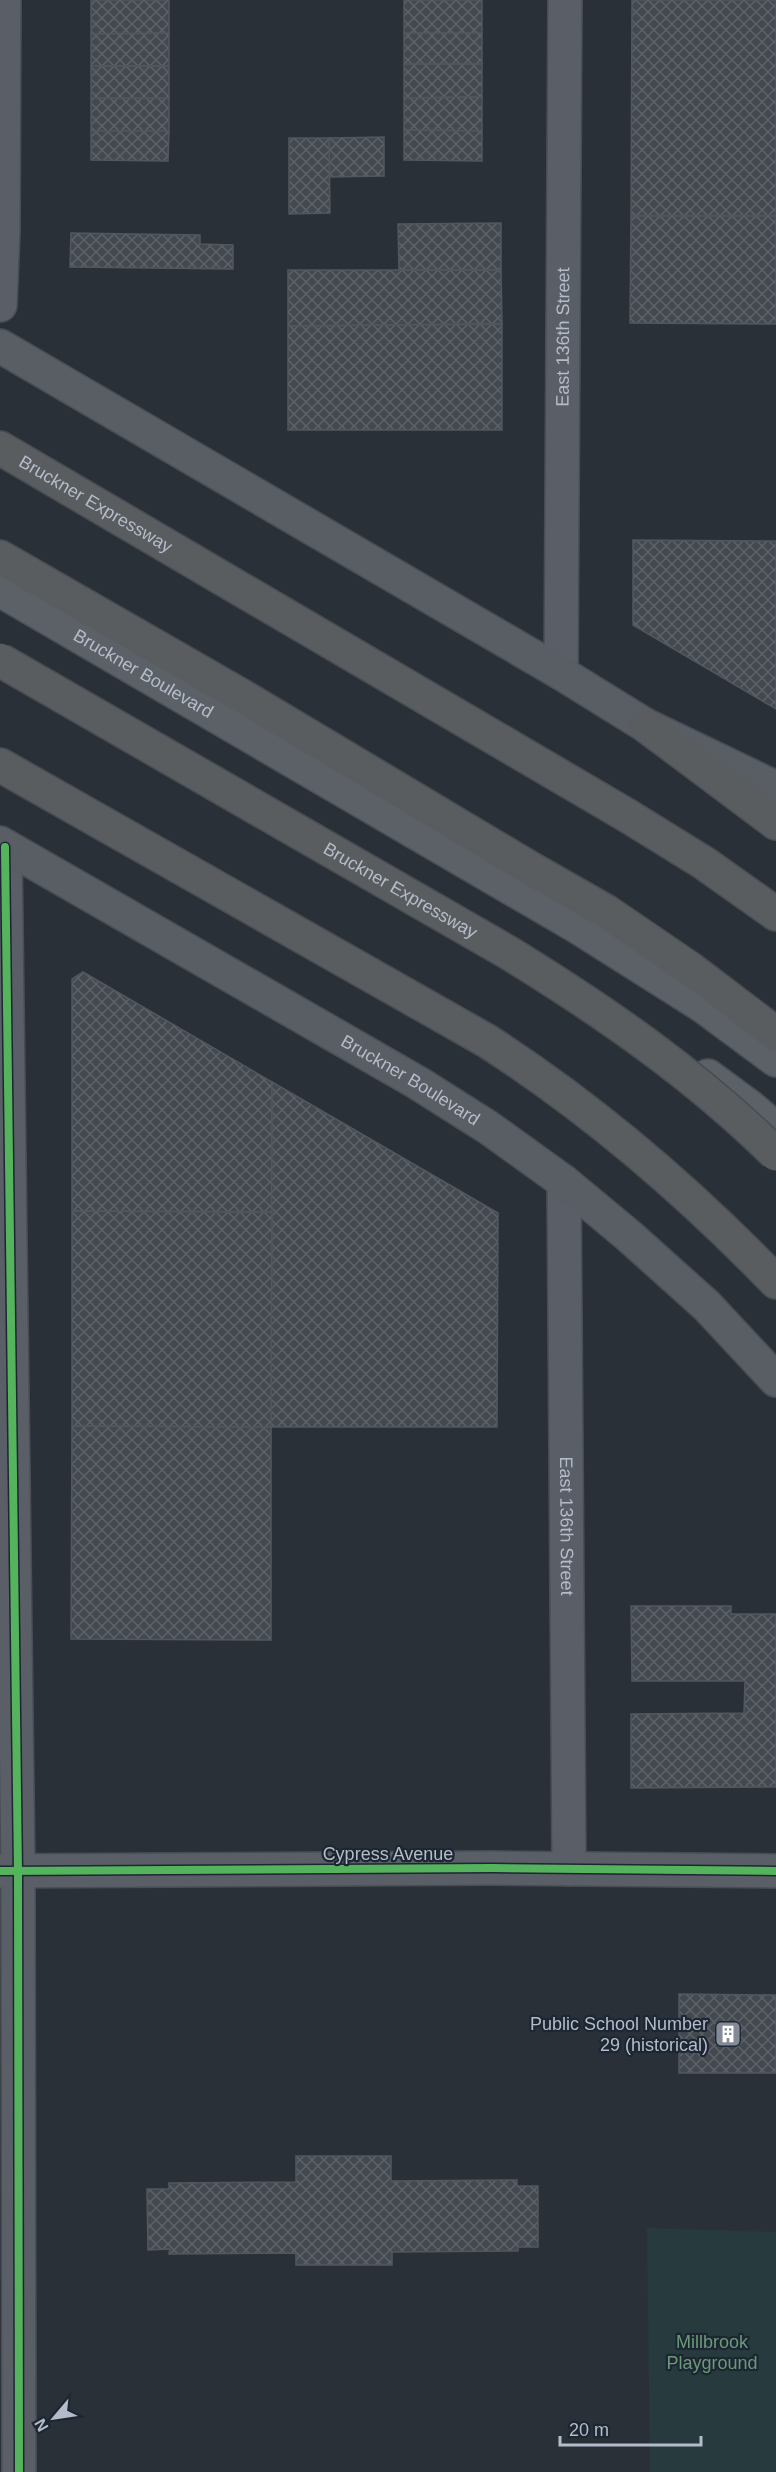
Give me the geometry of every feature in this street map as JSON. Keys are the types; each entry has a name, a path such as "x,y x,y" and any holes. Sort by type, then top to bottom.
{"highway":[{"name":"Bruckner Expressway","path":"0,448 628,816 704,863 776,914"},
{"path":"0,557 242,696 528,867 608,912 692,970 776,1034"},
{"name":"Bruckner Expressway","path":"0,661 509,953 581,997 650,1046 704,1089 776,1154"},
{"path":"645,724 776,823"},
{"path":"0,765 476,1035 541,1076 662,1171 731,1235 776,1282"}],"main road":[{"path":"0,346 645,724 776,788"},
{"name":"Bruckner Boulevard","path":"0,590 578,927 703,1006 776,1060"},
{"path":"0,661 159,747 510,946 636,1025 750,1107 776,1129"},
{"name":"Bruckner Boulevard","path":"3,845 418,1083 489,1128 564,1182 629,1236 707,1306 776,1380"}],"street":[{"path":"0,305 3,231 4,0"},
{"name":"East 136th Street","path":"561,673 566,0"},
{"path":"3,845 9,1871 19,2472"},
{"name":"East 136th Street","path":"564,1182 569,1869"},
{"name":"Cypress Avenue","path":"9,1871 569,1869 776,1871"}],"green space":[{"name":"Millbrook Playground","path":"647,2228 776,2232 776,2472 650,2472"}],"building":[{"path":"91,0 169,0 169,33 91,34"},
{"path":"404,0 482,0 482,33 404,33"},
{"path":"632,0 776,0 776,216 631,216"},
{"path":"169,33 169,66 91,66 91,34"},
{"path":"404,33 482,33 482,64 404,64"},
{"path":"404,64 482,64 482,97 404,98"},
{"path":"91,66 169,66 169,98 91,98"},
{"path":"482,97 482,131 404,130 404,98"},
{"path":"91,98 169,98 169,131 91,131"},
{"path":"404,130 482,131 482,161 404,160"},
{"path":"91,131 169,131 168,161 91,160"},
{"path":"384,137 384,176 329,177 329,138"},
{"path":"289,138 329,138 330,213 289,214"},
{"path":"631,216 776,216 776,324 630,323"},
{"path":"501,223 501,270 399,270 398,224"},
{"path":"71,233 200,235 200,244 233,245 233,269 70,267"},
{"path":"288,270 501,270 502,324 288,326"},
{"path":"502,324 502,430 288,430 288,326"},
{"path":"633,540 776,541 776,709 633,625"},
{"path":"83,972 272,1082 272,1212 72,1211 72,979"},
{"path":"272,1082 498,1213 497,1427 271,1427"},
{"path":"72,1211 272,1212 271,1427 72,1426"},
{"path":"72,1426 271,1427 271,1640 71,1639"},
{"path":"631,1606 731,1606 731,1614 776,1614 776,1787 631,1788 631,1714 744,1713 745,1681 632,1681"},
{"name":"Public School Number 29 (historical)","path":"679,1994 776,1995 776,2073 679,2073"},
{"path":"296,2156 391,2156 391,2181 517,2180 517,2186 538,2186 538,2247 518,2247 518,2251 392,2252 392,2265 296,2265 296,2253 169,2254 170,2249 148,2250 147,2189 169,2189 169,2183 296,2182"}],"cycle path":[{"path":"5,847 18,1871 19,2472"},
{"path":"0,1871 492,1868 776,1871"}],"place":[{"name":"Public School Number 29 (historical)","path":"728,2034"}]}
